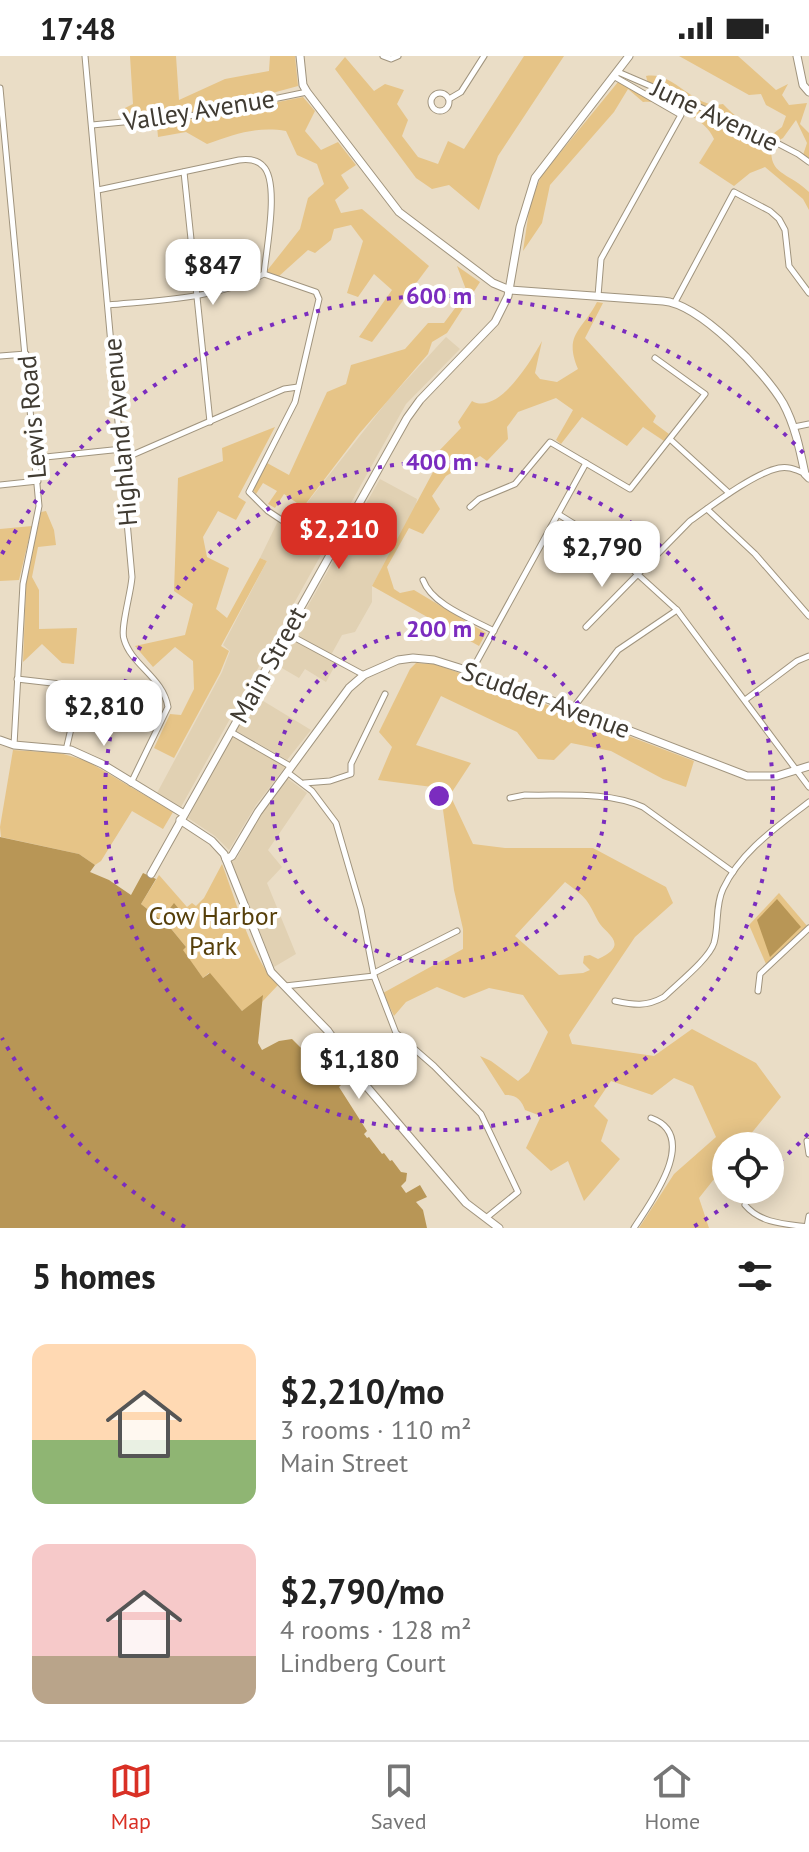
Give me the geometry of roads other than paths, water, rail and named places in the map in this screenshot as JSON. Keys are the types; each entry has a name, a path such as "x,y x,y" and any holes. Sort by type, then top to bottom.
{"main road":[{"path":"300,56 307,92 399,212 482,276 510,290 675,302 690,309 715,328 771,386 794,427 807,476"},
{"name":"Main Street","path":"151,874 413,409 484,337 503,309 510,290 520,227 535,178 629,56"},
{"path":"797,56 803,85 809,92"},
{"name":"Scudder Avenue","path":"226,859 232,856 258,812 349,688 364,675 407,658 434,660 471,672 747,776 777,776 809,766"},
{"path":"0,740 14,745 66,750 102,764 182,817 212,841 226,859 271,972 328,1031 367,1087 466,1203 499,1228"}],"street":[{"name":"Highland Avenue","path":"85,56 132,577 124,640 162,688 168,707 131,784"},
{"path":"383,56 391,59 398,56"},
{"path":"449,99 461,92 484,56"},
{"path":"598,296 601,259 681,115 617,75"},
{"name":"June Avenue","path":"617,75 738,123 809,162"},
{"name":"Lewis Road","path":"0,88 3,148 39,506 23,584 14,745"},
{"name":"Valley Avenue","path":"92,125 196,115 307,92"},
{"path":"98,190 248,159 264,166 272,188 264,274"},
{"path":"184,172 210,422"},
{"path":"675,302 734,192 779,219 785,230 789,266 809,293"},
{"path":"108,305 196,296 237,286 264,274 316,292 319,299 295,402 249,492 268,511 331,553"},
{"path":"0,356 26,354"},
{"path":"470,507 479,499 515,484 550,442 630,489 705,394 655,358"},
{"path":"123,459 284,389 298,387"},
{"path":"794,427 809,424"},
{"path":"671,440 729,493"},
{"path":"36,458 122,449"},
{"path":"471,672 586,463"},
{"path":"586,627 690,521 729,493 774,469 792,468 807,476"},
{"path":"0,485 38,481"},
{"path":"707,509 755,554 809,616"},
{"path":"558,514 592,534 677,610 809,787"},
{"path":"423,580 427,589 448,606 494,631"},
{"path":"573,708 618,650 677,610"},
{"path":"286,633 364,675"},
{"path":"745,700 797,661 809,656"},
{"path":"17,679 113,690"},
{"path":"66,750 81,686"},
{"path":"303,783 330,781 351,774 351,764 385,694"},
{"path":"230,731 288,769 336,823 361,909 374,975 396,1033 481,1114 518,1192 486,1218"},
{"path":"510,798 525,795 629,801 643,807 733,872"},
{"path":"615,1001 644,1006 655,1002 664,997 710,951 718,902 733,872 762,839 809,802"},
{"path":"758,991 760,974 809,928"},
{"path":"285,986 374,975 457,931"},
{"path":"634,1228 669,1170 672,1157 667,1130 651,1118"},
{"path":"807,1141 809,1154"},
{"path":"745,1205 752,1213 767,1220 808,1227 809,1216"}],"park label":[{"name":"Cow Harbor Park","path":"213,931"}]}
